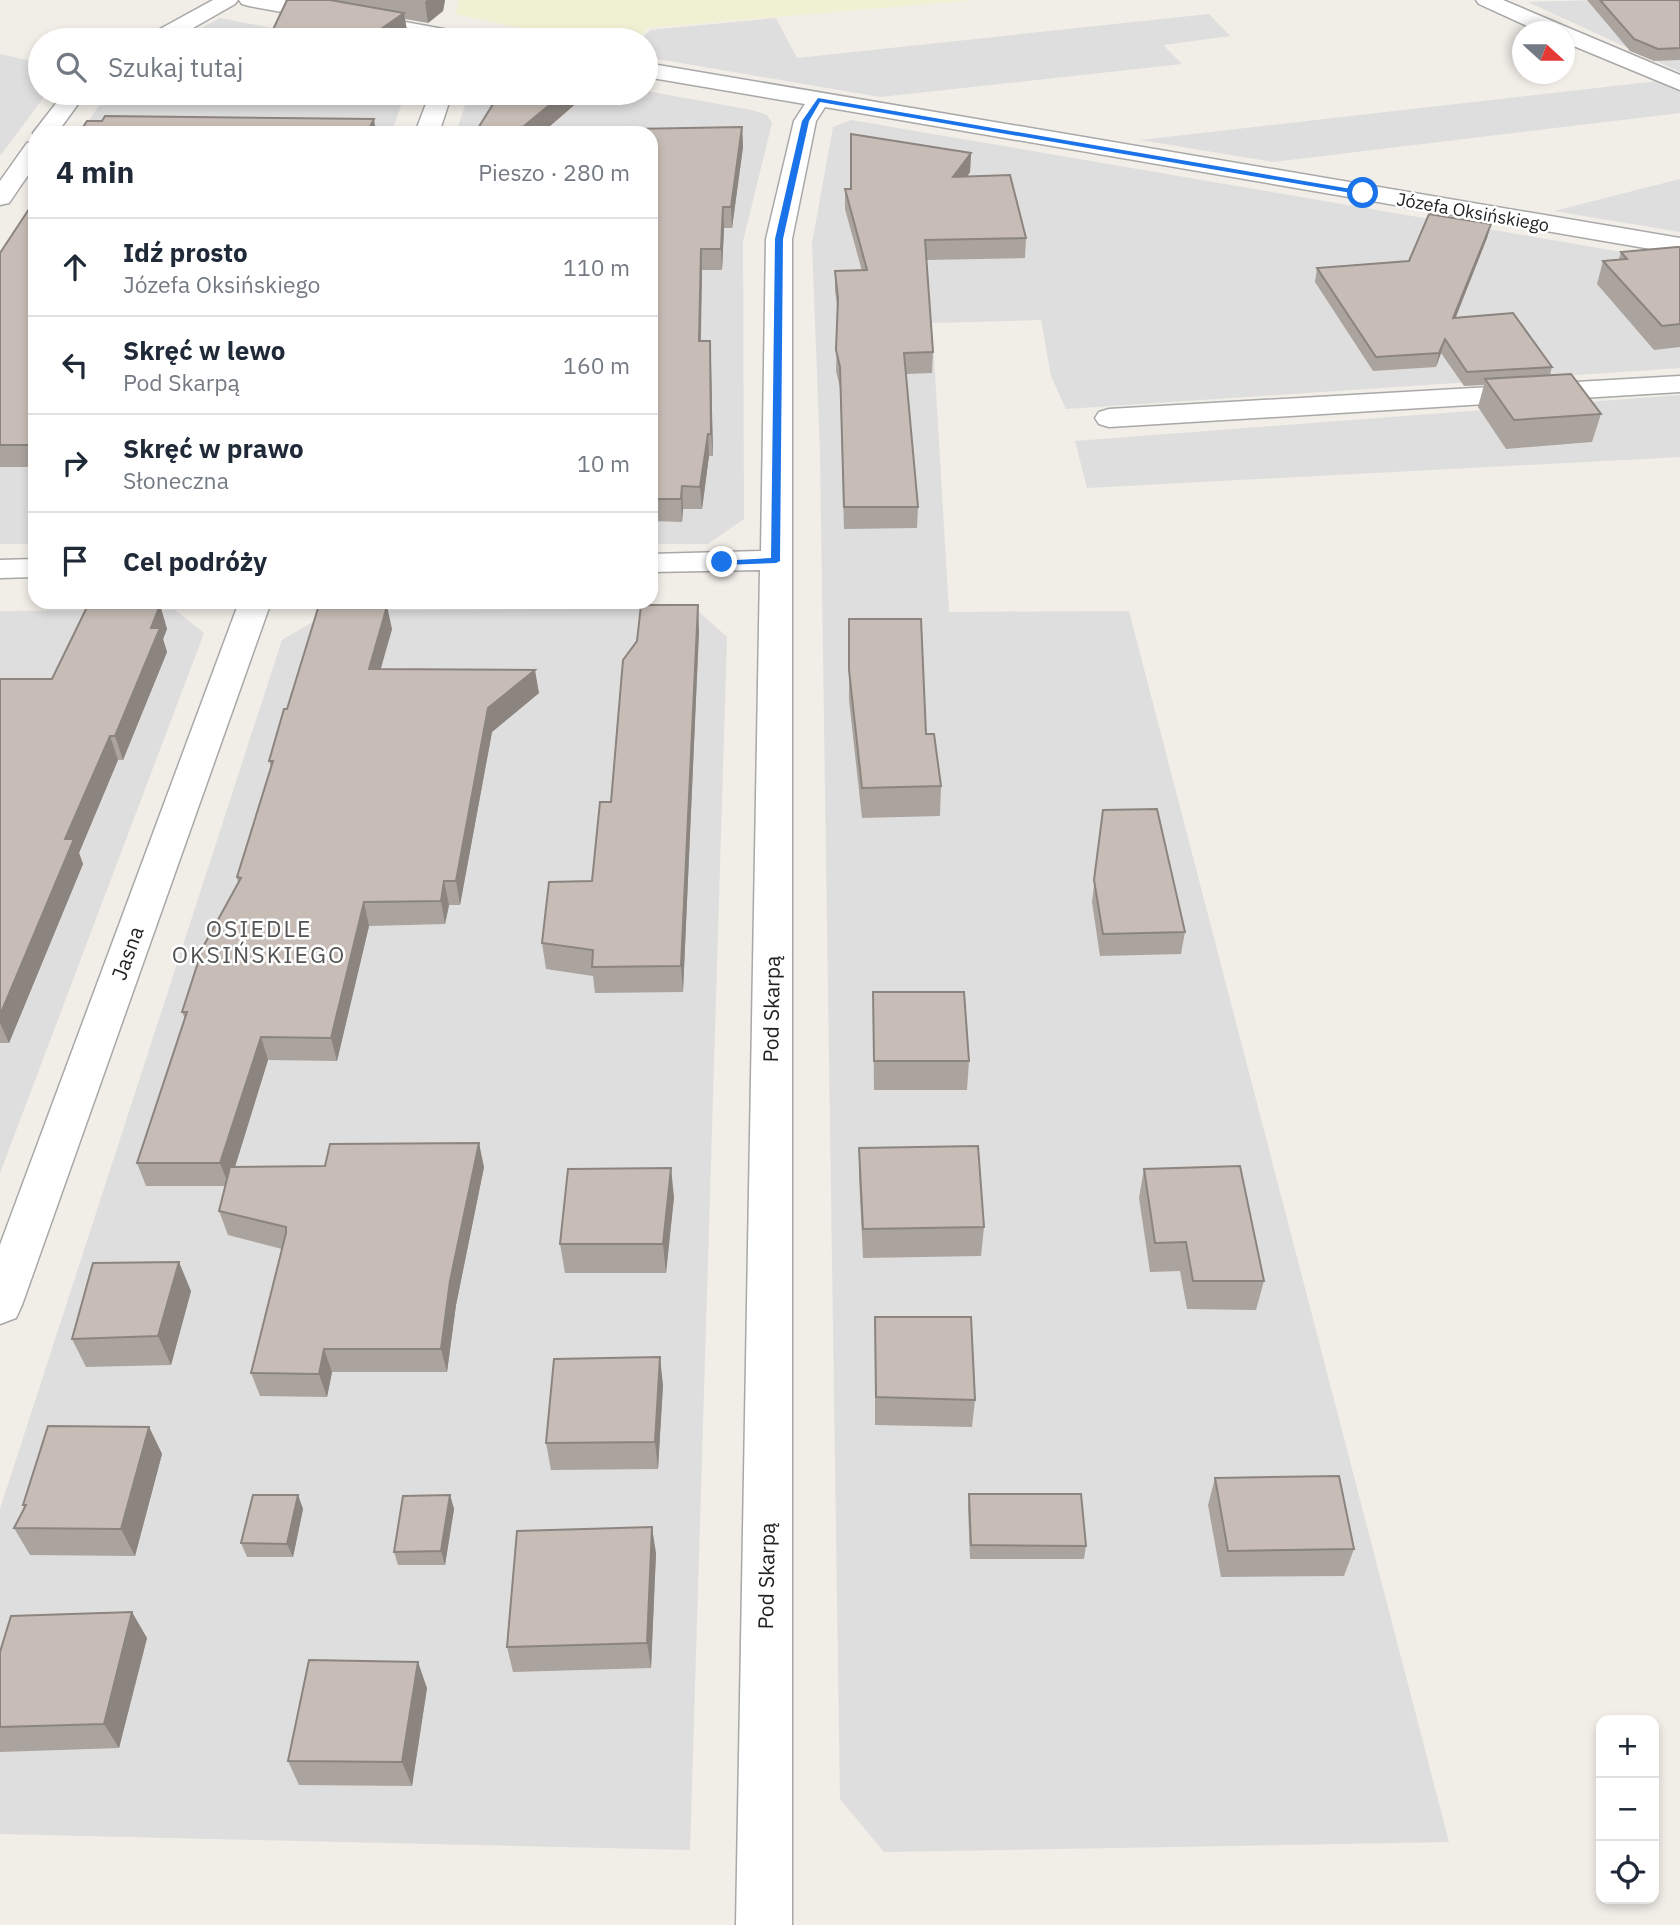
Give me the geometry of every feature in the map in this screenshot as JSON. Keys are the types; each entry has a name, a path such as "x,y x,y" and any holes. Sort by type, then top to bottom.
{"street":[{"path":"178,28 228,0"},
{"path":"249,0 404,28"},
{"path":"1486,0 1534,21"},
{"path":"1575,39 1680,83"},
{"name":"Józefa Oksińskiego","path":"658,72 1680,246"},
{"name":"Pod Skarpą","path":"764,1925 779,239 805,121 818,100"},
{"path":"50,126 66,105"},
{"path":"429,126 437,105"},
{"path":"0,198 28,158"},
{"path":"1109,418 1680,384"},
{"path":"658,563 776,561"},
{"path":"0,569 28,568"},
{"name":"Jasna","path":"0,1305 252,609"}],"shaded area":[{"path":"1680,0 1680,72 1575,24 1575,21 1569,21 1528,2"},
{"path":"1209,14 1230,36 1163,45 1182,64 880,97 658,59 658,29 776,18 797,58"},
{"path":"220,18 272,28 201,28"},
{"path":"0,54 28,60 28,105 38,105 0,156"},
{"path":"1658,81 1680,91 1680,113 1273,162 1140,140"},
{"path":"658,93 752,110 767,115 772,123 743,241 744,519 708,544 658,544 658,126 458,126 465,105 658,105"},
{"path":"99,105 402,105 394,126 86,126"},
{"path":"851,120 1680,262 1680,368 1066,409 1051,376 1041,320 932,323 949,612 1129,611 1449,1842 884,1852 840,1799 820,453 812,243 833,127"},
{"path":"1680,179 1680,232 1554,211"},
{"path":"28,214 28,544 0,544 0,258"},
{"path":"1680,395 1680,457 1087,488 1075,441"},
{"path":"695,608 727,637 690,1850 0,1834 0,1509 282,640 331,611"},
{"path":"175,610 204,633 0,1173 0,611"}],"green space":[{"path":"459,0 975,0 647,28 520,28 456,14"}],"building":[{"path":"287,0 330,0 404,13 382,28 274,28"},
{"path":"1600,0 1680,0 1680,48 1658,49 1634,39"},
{"path":"492,105 549,105 524,126 479,126"},
{"path":"105,116 374,119 370,126 84,126 87,121 102,121"},
{"path":"742,127 731,207 723,207 721,249 701,249 699,341 710,341 711,434 708,434 700,487 682,486 681,499 658,499 658,128"},
{"path":"851,134 971,153 953,177 1010,175 1026,238 925,240 933,352 904,353 918,507 844,507 835,271 867,270 845,189 851,189"},
{"path":"28,211 28,445 0,445 0,253"},
{"path":"1429,214 1491,224 1453,318 1513,313 1552,367 1467,372 1445,339 1439,353 1376,357 1317,268 1409,261"},
{"path":"1680,247 1680,324 1662,326 1603,261 1627,259 1621,252"},
{"path":"1571,374 1601,414 1514,420 1485,379"},
{"path":"658,605 698,605 681,966 592,967 593,950 542,943 549,882 592,881 600,802 611,802 623,660 637,641 641,609 658,609"},
{"path":"86,609 158,609 151,628 160,628 115,736 110,736 65,839 74,839 0,1015 0,679 52,679"},
{"path":"318,609 386,609 369,669 535,670 488,708 456,881 444,881 441,901 364,902 331,1038 261,1037 220,1163 137,1163 187,1012 182,1012 203,947 241,878 237,877 273,761 269,761 284,709 287,709"},
{"path":"849,619 921,619 926,734 934,734 941,786 862,788 849,670"},
{"path":"1157,809 1185,932 1103,934 1094,880 1103,810"},
{"path":"873,992 964,992 969,1061 874,1061"},
{"path":"479,1143 450,1281 441,1349 324,1349 319,1374 251,1373 286,1227 219,1211 230,1167 325,1166 330,1144"},
{"path":"978,1146 984,1227 863,1229 859,1148"},
{"path":"1240,1166 1264,1281 1193,1281 1186,1242 1155,1243 1144,1169"},
{"path":"671,1168 663,1244 560,1244 568,1169"},
{"path":"179,1262 158,1336 72,1339 93,1263"},
{"path":"875,1317 971,1317 975,1400 876,1397"},
{"path":"660,1357 655,1442 546,1443 554,1359"},
{"path":"48,1426 149,1427 121,1529 14,1528 26,1505 23,1505"},
{"path":"1339,1476 1354,1549 1228,1551 1215,1478"},
{"path":"969,1494 1081,1494 1086,1546 971,1545"},
{"path":"253,1495 298,1495 287,1544 241,1543"},
{"path":"450,1495 441,1551 394,1552 403,1496"},
{"path":"652,1527 647,1643 507,1647 517,1531"},
{"path":"132,1612 104,1724 0,1727 0,1652 11,1616"},
{"path":"309,1660 418,1662 402,1762 288,1761"}],"district":[{"name":"OSIEDLE OKSIŃSKIEGO","path":"259,941"}],"route":[{"path":"722,562 776,561 779,239 805,121 818,100 1363,193"}]}
